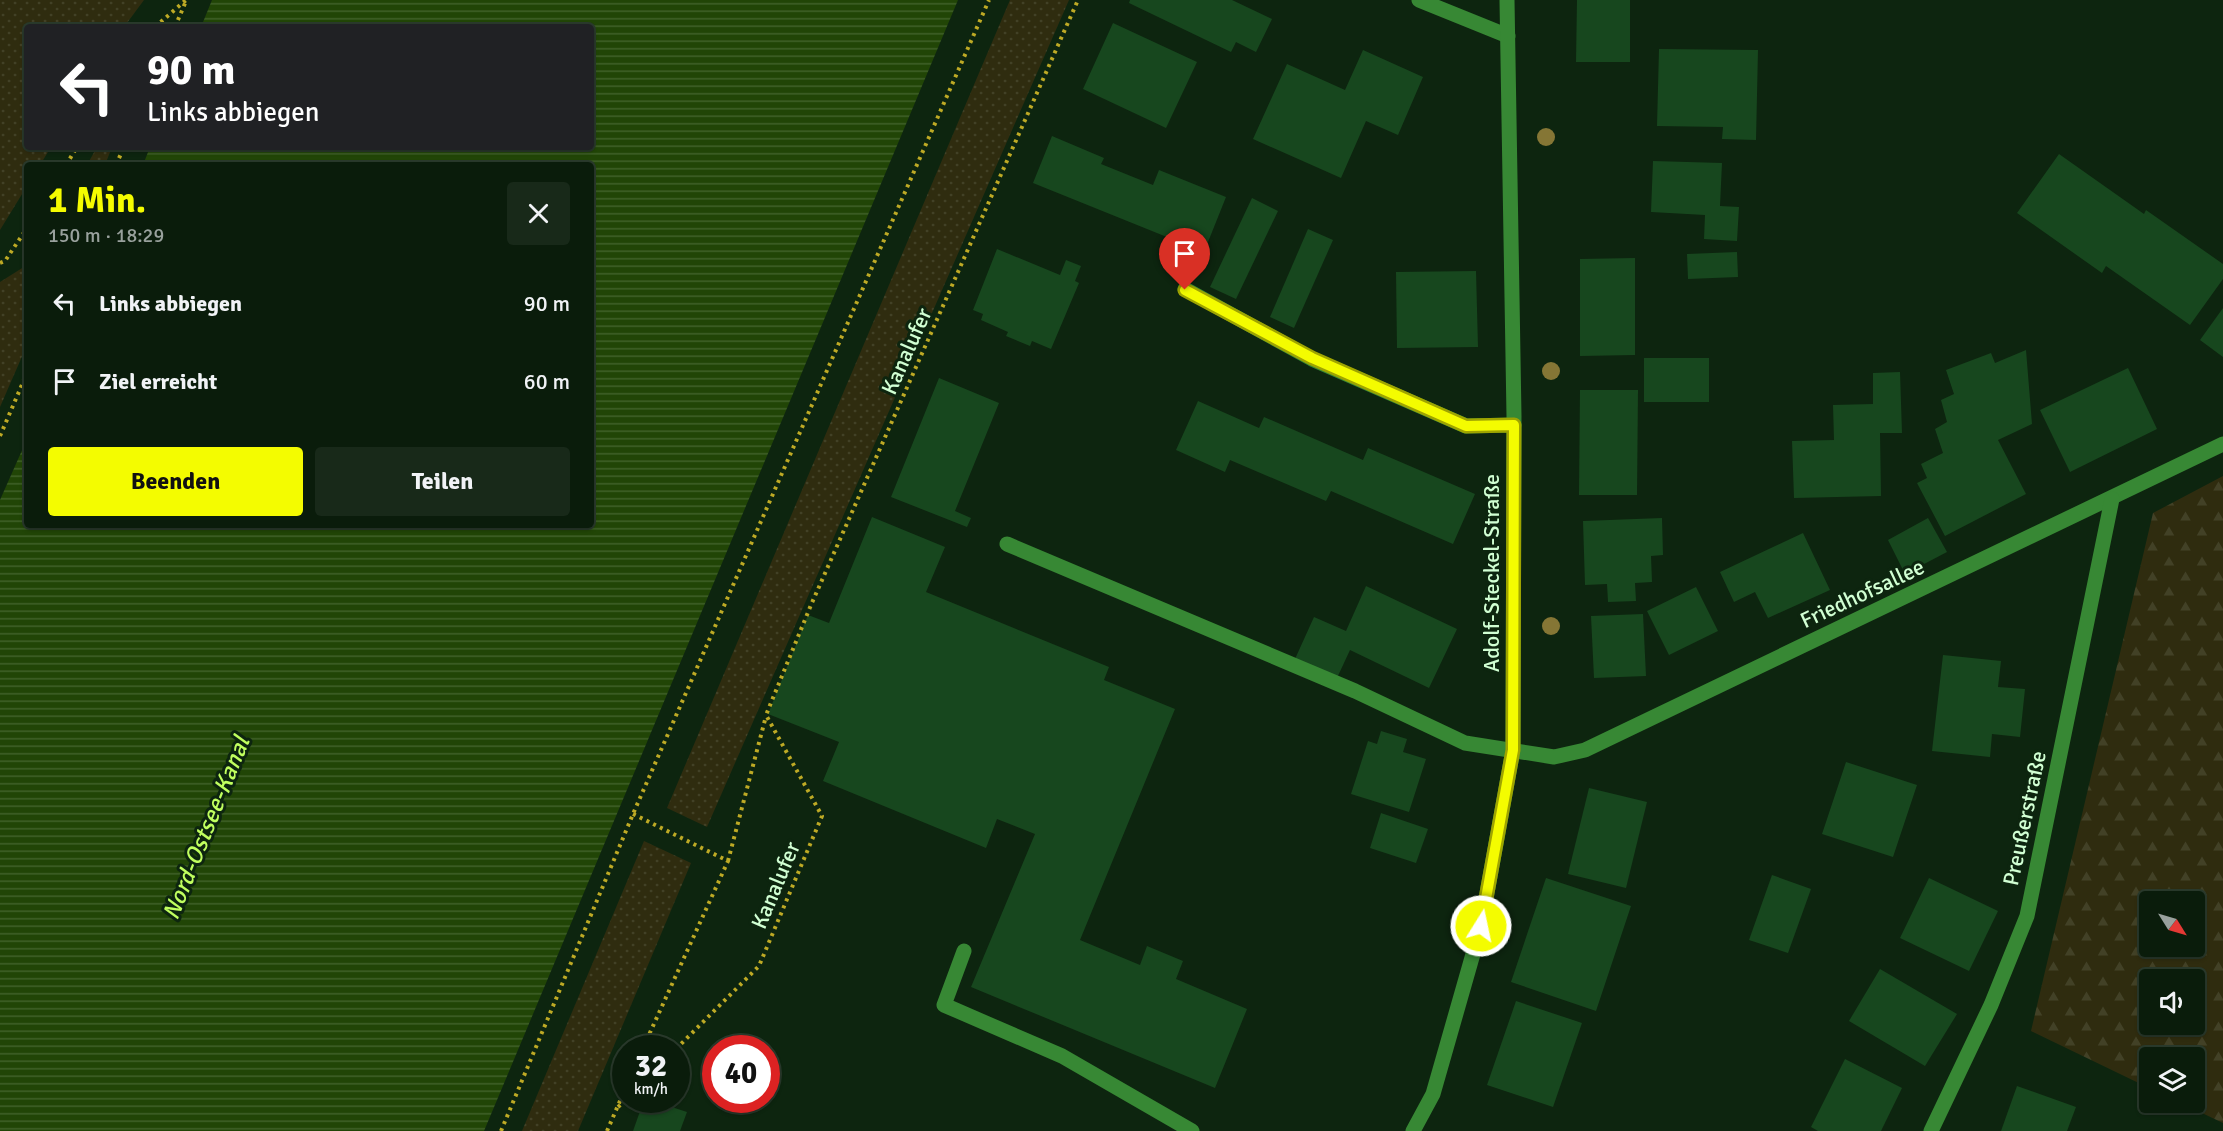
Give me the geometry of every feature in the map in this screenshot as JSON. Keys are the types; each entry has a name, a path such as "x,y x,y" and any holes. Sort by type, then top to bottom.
{"street":[{"path":"1419,0 1508,36"},
{"name":"Adolf-Steckel-Straße","path":"1413,1131 1432,1094 1481,926 1513,750 1514,425 1508,0"},
{"path":"1185,290 1312,358 1466,426 1514,425"},
{"name":"Friedhofsallee","path":"1007,544 1355,691 1465,743 1554,757 1585,750 2223,444"},
{"name":"Preußerstraße","path":"1931,1131 1991,1005 2027,916 2112,499"},
{"path":"964,951 944,1005 1062,1056 1192,1131"}],"path":[{"path":"158,24 186,0"},
{"path":"176,24 186,0"},
{"path":"501,1131 633,814 989,0"},
{"name":"Kanalufer","path":"649,1035 728,861 766,716 811,605 1078,0"},
{"path":"0,263 5,261 24,232"},
{"path":"0,436 24,380"},
{"name":"Kanalufer","path":"690,1035 759,966 822,816 766,716"},
{"path":"633,814 728,861"},
{"path":"607,1131 614,1113"}],"green space":[{"path":"0,0 144,0 126,24 24,24 24,150 49,150 42,162 24,162 24,191 0,230"},
{"path":"1010,0 1069,0 707,827 667,808"},
{"path":"95,150 111,150 106,162 89,162"},
{"path":"24,267 24,352 0,407 0,282"},
{"path":"2223,476 2223,1123 2202,1113 2205,1113 2205,1047 2139,1047 2139,1083 2031,1031 2153,513"},
{"path":"644,841 691,863 618,1035 612,1035 612,1050 578,1131 522,1131"}],"water":[{"name":"Nord-Ostsee-Kanal","path":"212,0 958,0 484,1131 0,1131 0,500 24,446 24,528 594,528 594,162 144,162 149,150 594,150 594,24 202,24"}],"building":[{"path":"1130,0 1232,0 1272,19 1256,52 1236,42 1231,52 1129,3"},
{"path":"1577,0 1630,0 1630,62 1576,62"},
{"path":"1113,23 1197,62 1166,128 1083,89"},
{"path":"1659,49 1758,50 1756,140 1722,139 1723,127 1657,126"},
{"path":"1363,50 1423,77 1398,135 1366,121 1341,178 1253,139 1287,64 1345,90"},
{"path":"1052,136 1104,158 1101,164 1153,185 1159,170 1226,197 1204,252 1033,183"},
{"path":"2059,154 2144,214 2146,210 2223,264 2223,279 2190,325 2106,266 2102,273 2017,213"},
{"path":"1653,161 1722,163 1720,206 1739,207 1737,241 1704,239 1705,215 1651,212"},
{"path":"1252,198 1278,211 1236,299 1210,287"},
{"path":"1308,229 1333,240 1294,328 1270,317"},
{"path":"997,249 1060,275 1066,260 1081,266 1075,281 1079,283 1051,349 1032,341 1030,346 1006,336 1008,332 981,320 983,314 973,310"},
{"path":"1737,252 1738,277 1688,279 1687,254"},
{"path":"1635,258 1635,355 1580,356 1580,259"},
{"path":"1476,271 1478,347 1397,348 1396,272"},
{"path":"2223,308 2223,357 2200,340"},
{"path":"2026,350 2032,424 1998,440 2026,494 1945,536 1917,483 1927,478 1921,464 1943,453 1935,429 1947,422 1941,400 1954,394 1946,370 1991,353 1995,363"},
{"path":"1644,358 1709,358 1709,402 1644,402"},
{"path":"2128,368 2157,429 2070,472 2040,410"},
{"path":"1900,372 1902,433 1880,433 1881,496 1794,498 1792,441 1834,440 1833,405 1873,404 1873,373"},
{"path":"939,378 999,403 955,511 971,518 967,527 891,497"},
{"path":"1580,390 1638,390 1637,495 1579,495"},
{"path":"1198,401 1259,428 1264,417 1363,460 1368,448 1475,494 1453,544 1331,491 1326,501 1230,460 1225,472 1176,450"},
{"path":"872,517 945,547 926,592 1109,667 1104,680 1175,709 1080,940 1140,965 1147,946 1183,961 1176,979 1247,1009 1215,1088 971,987 1035,834 997,819 986,848 823,781 839,742 768,714 808,615 829,623"},
{"path":"1662,518 1663,555 1651,556 1652,582 1635,583 1636,601 1608,602 1607,584 1585,585 1583,521"},
{"path":"1928,518 1947,552 1905,574 1888,540"},
{"path":"1803,533 1830,590 1768,618 1755,592 1734,602 1720,572"},
{"path":"1366,586 1457,629 1429,688 1350,650 1337,678 1295,659 1314,617 1346,631"},
{"path":"1696,587 1718,631 1669,655 1647,611"},
{"path":"1643,614 1646,676 1594,678 1591,616"},
{"path":"1943,655 2001,661 1998,687 2025,689 2020,737 1992,734 1990,757 1932,751"},
{"path":"1381,731 1407,739 1403,752 1426,759 1409,812 1351,794 1368,741 1377,744"},
{"path":"1846,762 1917,785 1893,857 1822,834"},
{"path":"1589,788 1647,802 1626,888 1568,874"},
{"path":"1381,813 1428,829 1416,863 1370,848"},
{"path":"1772,875 1811,889 1788,953 1749,940"},
{"path":"1546,878 1631,906 1596,1011 1511,982"},
{"path":"1929,878 1998,911 1969,971 1900,938"},
{"path":"1880,969 1957,1014 1925,1066 1849,1021"},
{"path":"1516,1001 1582,1023 1553,1107 1487,1085"},
{"path":"1845,1059 1902,1088 1881,1131 1818,1131 1811,1127"},
{"path":"2017,1086 2076,1107 2067,1131 2001,1131"},
{"path":"639,1113 687,1113 680,1131 633,1131"}],"route":[{"path":"1185,290 1312,358 1466,426 1514,425 1513,750 1481,926"}]}
